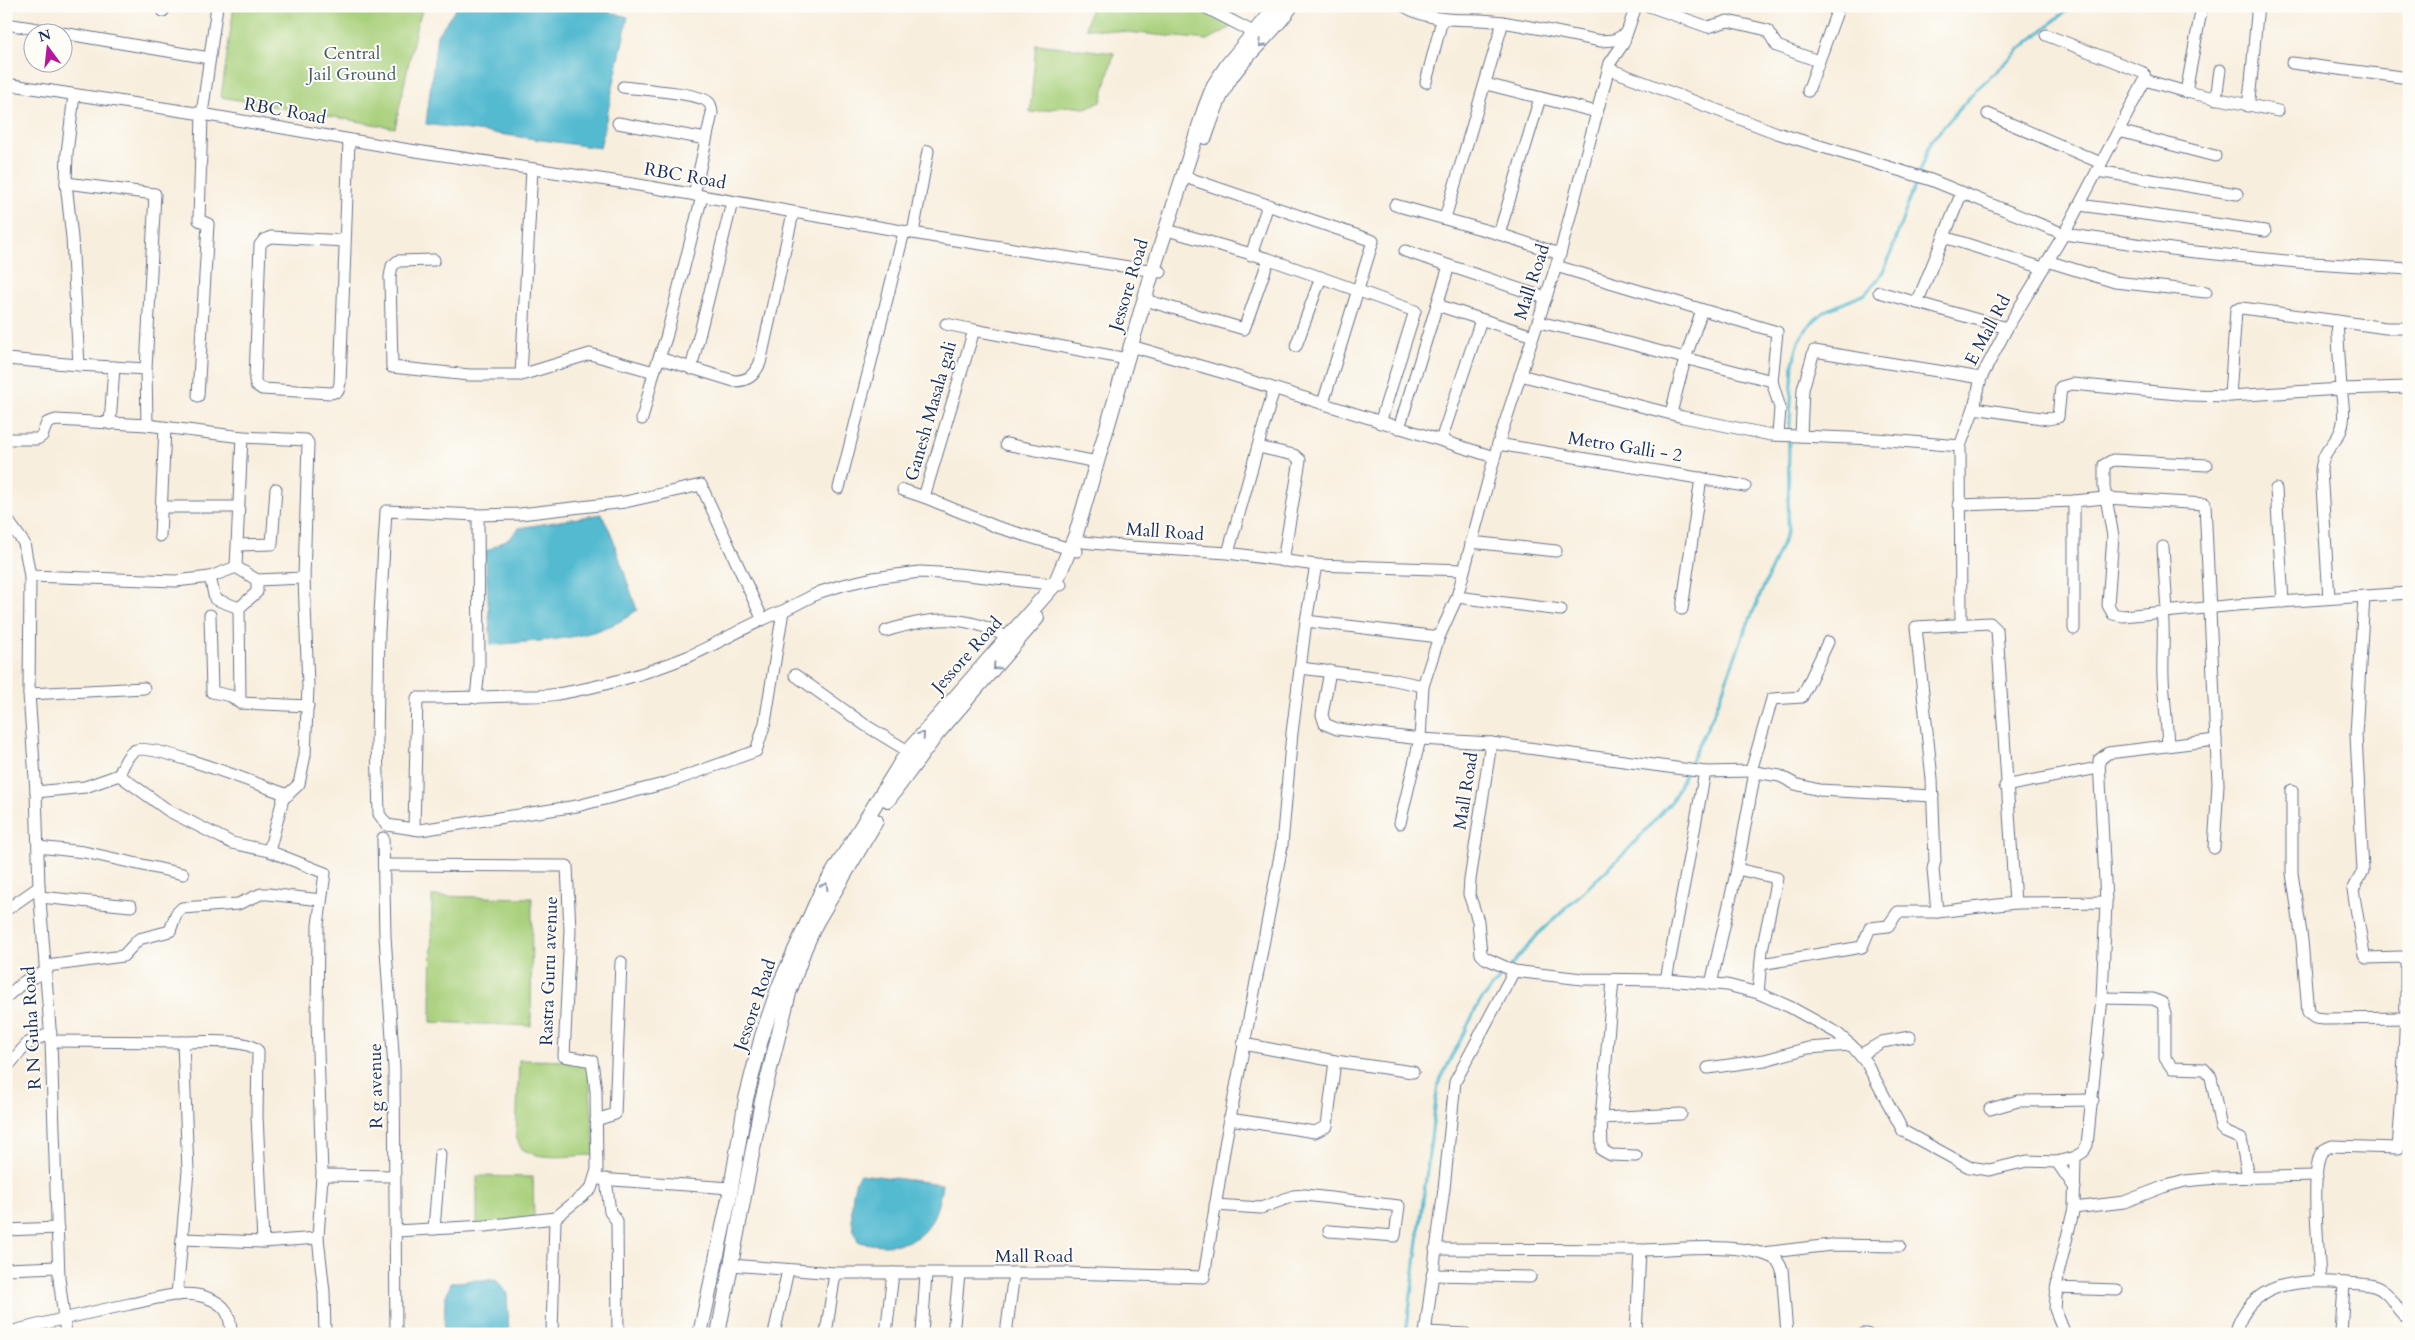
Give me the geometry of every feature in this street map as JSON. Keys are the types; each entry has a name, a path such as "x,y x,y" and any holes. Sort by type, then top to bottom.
{"main road":[{"name":"Jessore Road","path":"1075,546 1127,358 1157,271 1214,85 1228,64 1276,6"},
{"name":"Jessore Road","path":"807,931 896,788 943,726 1017,644 1058,585 1100,482 1152,302 1157,271 1174,232 1211,121 1231,78 1273,32 1291,6"},
{"name":"Jessore Road","path":"700,1334 731,1188 746,1099 769,1012 793,966 821,892 908,750 1058,585"},
{"name":"Jessore Road","path":"718,1334 769,1069 793,966"},
{"path":"710,1334 765,1057 793,966"}],"street":[{"path":"198,396 208,224 198,220 202,114 217,6"},
{"path":"1203,6 1255,33"},
{"path":"1404,6 1420,14 1442,20 1503,22 1601,41 1614,40 1626,34"},
{"name":"Mall Road","path":"1512,971 1485,958 1479,949 1478,921 1469,894 1491,742 1420,739 1423,686 1438,637 1457,597 1494,457 1560,254 1610,66 1626,34 1636,6"},
{"path":"1649,6 1708,27 1728,21 1767,30 1777,46 1818,61"},
{"path":"2186,92 2202,6"},
{"path":"2248,106 2254,66 2252,52 2258,6"},
{"path":"1808,91 1835,7"},
{"path":"1426,82 1442,20"},
{"path":"1445,218 1503,22"},
{"path":"6,24 22,27"},
{"path":"2046,35 2144,73 2145,80 2186,92 2278,112"},
{"path":"72,36 209,58"},
{"path":"1601,41 1606,47 1610,66 1777,132 1932,180 2064,234 2261,258 2409,269"},
{"path":"2292,64 2409,78"},
{"path":"2216,99 2220,70"},
{"name":"E Mall Rd","path":"1962,624 1959,505 1960,446 1974,408 1981,378 2007,328 2080,205 2145,80"},
{"name":"RBC Road","path":"6,84 202,114 1083,261 1157,271"},
{"path":"1486,84 1597,112"},
{"path":"624,87 690,96 708,102 712,113 706,139 698,196 659,358 642,419"},
{"path":"74,95 66,183 72,238 79,365"},
{"path":"1499,234 1540,98"},
{"path":"1988,114 2099,167 2237,194"},
{"path":"618,123 706,139"},
{"path":"2119,131 2215,156"},
{"path":"345,241 271,237 264,240 260,245 256,386 262,389 331,393 338,390 340,383 349,140"},
{"path":"839,488 909,232 928,150"},
{"path":"521,375 532,169"},
{"path":"1191,179 1373,241 1323,404"},
{"path":"66,183 155,194 146,369 147,425"},
{"path":"1917,303 1962,192"},
{"path":"691,369 732,202"},
{"path":"1251,254 1268,205"},
{"path":"1395,205 1499,234 1560,254"},
{"path":"2080,205 2265,231"},
{"path":"659,358 734,381 747,379 755,372 760,363 793,213"},
{"path":"1174,232 1251,254 1414,311 1380,422"},
{"path":"1944,237 2115,282 2206,292"},
{"path":"1405,251 1546,298"},
{"path":"434,260 398,261 392,266 390,277 392,367 469,375 521,375 590,354 654,372"},
{"path":"1152,302 1244,329 1268,260"},
{"path":"1399,428 1449,266"},
{"path":"1556,266 1776,332 1772,381 1780,408 1775,435"},
{"path":"1296,346 1320,277"},
{"path":"1879,292 2007,328"},
{"path":"1437,305 1533,336"},
{"path":"2230,396 2236,310 2242,308 2386,328 2409,328"},
{"path":"1671,414 1685,359 1702,310"},
{"path":"1441,440 1481,320"},
{"path":"2329,598 2320,470 2322,458 2339,435 2343,424 2336,321"},
{"path":"1538,322 1597,335 1772,381"},
{"path":"946,324 974,330"},
{"name":"Ganesh Masala gali","path":"1075,546 997,527 924,497 974,330 1127,358"},
{"path":"1138,348 1274,388 1494,457"},
{"path":"1801,436 1803,389 1814,351 1981,378"},
{"path":"6,359 146,369"},
{"path":"110,424 114,367"},
{"path":"1520,375 1671,414 1775,435 1960,446"},
{"path":"1974,408 2048,419 2058,417 2061,387 2072,384 2189,396 2230,396 2409,387"},
{"path":"1228,553 1274,388"},
{"path":"6,439 37,439 42,436 50,420 147,425 242,437 306,440 308,443 304,578 308,706 304,755 298,784 284,799 269,851"},
{"path":"160,536 165,428"},
{"path":"236,567 238,546 237,507 242,437"},
{"path":"1006,444 1097,462"},
{"name":"Metro Galli - 2","path":"1498,444 1745,486"},
{"path":"1258,447 1294,455 1300,460 1283,561"},
{"path":"2207,465 2108,461 2104,465 2105,498 2113,536 2108,605 2113,614 2123,616 2212,607 2409,593"},
{"path":"1682,609 1701,478"},
{"path":"762,618 700,485 625,502 520,514 478,515 386,511 378,685 379,814 387,826 420,830 577,806 667,783 756,751 765,724 783,610"},
{"path":"238,546 272,544 276,489"},
{"path":"2276,489 2283,602"},
{"path":"903,490 924,497"},
{"path":"1959,505 2074,501 2105,498 2206,504 2212,607 2218,784 2214,848"},
{"path":"2074,501 2074,629"},
{"path":"162,507 237,507"},
{"path":"476,698 479,668 478,515"},
{"name":"R N Guha Road","path":"6,518 24,544 30,576 29,694 36,792 40,892 51,1037 58,1267 66,1334"},
{"path":"1471,542 1556,551"},
{"name":"Mall Road","path":"1075,546 1228,553 1316,565 1464,570"},
{"path":"2162,546 2165,611 2162,640 2163,680 2168,746"},
{"name":"Mall Road","path":"731,1265 836,1273 1014,1273 1204,1278 1229,1120 1282,845 1300,668 1316,565"},
{"path":"236,567 256,580 304,578"},
{"path":"30,576 176,581 210,577 236,567"},
{"path":"414,829 416,698 555,695 614,682 689,656 721,642 762,618 820,592 873,578 920,572 1058,585"},
{"path":"210,577 215,599 239,608"},
{"path":"240,703 239,608 257,592 256,580"},
{"path":"2320,1281 2316,1176 2320,1155 2324,1149 2332,1146 2403,1149 2407,1018 2406,959 2402,957 2366,958 2353,890 2363,871 2356,735 2364,596"},
{"path":"1457,597 1561,610"},
{"path":"210,615 212,692 231,696 240,703 308,706"},
{"path":"886,631 914,622 943,619 980,624 1008,638"},
{"path":"1306,621 1438,637"},
{"path":"1937,912 1933,869 1933,796 1916,627 1990,623 1997,630 2005,786 2014,903"},
{"path":"1711,984 1737,869 1753,772 1772,699 1802,697 1828,642"},
{"path":"1300,668 1390,679 1423,686"},
{"path":"1330,671 1322,715 1325,724 1337,728 1420,739 1400,823"},
{"path":"795,675 865,725 908,750"},
{"path":"29,694 144,688"},
{"path":"1466,1334 1425,1333 1444,1189 1455,1082 1512,971 1582,979 1666,980 1727,985 1758,993 1790,1007 1837,1033 1851,1045 1867,1064 1896,1124 1915,1140 1969,1167 1979,1170 2027,1161 2057,1162 2075,1157 2083,1152 2087,1145 2102,998 2106,902 2098,760 2108,753 2216,740"},
{"path":"1491,742 1699,772 1753,772 1780,776 1795,784 1819,790 1933,796"},
{"path":"36,792 85,787 119,775 129,755 135,750 144,749 168,754 288,795"},
{"path":"2005,786 2098,768"},
{"path":"1666,980 1699,772"},
{"path":"119,775 169,810 232,842 269,851 325,873 318,925 317,1020 322,1176 318,1238 324,1292 325,1334"},
{"path":"2292,790 2292,873 2302,940 2308,1014 2315,1018 2324,1019 2407,1018"},
{"name":"R g avenue","path":"383,838 385,936 394,1068 396,1334"},
{"path":"38,847 84,852 183,874"},
{"name":"Rastra Guru avenue","path":"384,865 567,866 570,930 564,1056 592,1061 597,1170 600,1179 591,1189 554,1218"},
{"path":"1737,869 1776,878 1761,964 1758,993"},
{"path":"6,910 40,892 131,906"},
{"path":"6,997 26,981 47,969 123,956 139,938 170,931 176,914 182,908 238,904 261,894 321,900"},
{"path":"1761,964 1862,948 1870,928 1888,926 1898,912 1937,912 2014,903 2106,902"},
{"path":"596,1120 615,1114 621,962"},
{"path":"1613,980 1601,1118 1602,1150 1612,1155 1636,1156"},
{"path":"2102,998 2153,999 2162,1004 2165,1013 2165,1058 2168,1064 2178,1069 2204,1069 2208,1071 2212,1077 2221,1128 2225,1132 2241,1139 2248,1177"},
{"path":"6,1068 28,1043 51,1037 235,1043 254,1046 258,1051 257,1116 263,1242"},
{"path":"1860,1055 1882,1042 1910,1038"},
{"path":"177,1295 188,1171 183,1042"},
{"path":"1243,1044 1335,1061 1413,1072"},
{"path":"1708,1068 1765,1060 1808,1048 1851,1045"},
{"path":"1229,1120 1315,1132 1324,1128 1327,1126 1335,1061"},
{"path":"1990,1109 2018,1101 2093,1100"},
{"path":"1601,1118 1682,1114"},
{"path":"434,1229 440,1154"},
{"path":"2065,1334 2055,1309 2056,1288 2074,1208 2075,1157"},
{"path":"2057,1162 2075,1188"},
{"path":"322,1176 394,1176"},
{"path":"2074,1208 2124,1202 2163,1186 2185,1181 2248,1177 2316,1176"},
{"path":"618,1334 617,1221 610,1212 600,1179 731,1188"},
{"path":"1215,1205 1261,1208 1293,1196 1305,1195 1399,1206 1395,1236 1329,1231"},
{"path":"396,1231 554,1218 552,1334"},
{"path":"6,1230 58,1228"},
{"path":"183,1239 263,1242 318,1238"},
{"path":"1435,1248 1640,1250 1721,1248 1760,1253 1831,1245 1900,1246"},
{"path":"1636,1334 1640,1250"},
{"path":"1760,1253 1777,1260 1782,1269 1787,1334"},
{"path":"6,1269 58,1267"},
{"path":"774,1334 788,1270"},
{"path":"826,1334 836,1273"},
{"path":"886,1334 892,1273"},
{"path":"1006,1334 1014,1273"},
{"path":"922,1334 926,1274"},
{"path":"953,1334 960,1274"},
{"path":"1432,1275 1530,1277"},
{"path":"2234,1334 2252,1302 2271,1289 2303,1280 2370,1285 2384,1291 2395,1307 2409,1319"},
{"path":"2341,1334 2344,1283"},
{"path":"2056,1288 2117,1290"},
{"path":"6,1332 177,1295 205,1297 226,1310 231,1318 231,1334"}],"green space":[{"name":"Central Jail Ground","path":"234,6 424,6 417,24 395,128 221,97"},
{"path":"1091,6 1224,6 1242,21 1208,40 1086,28"},
{"path":"1036,44 1114,53 1101,102 1085,108 1067,106 1030,113"},
{"path":"432,896 532,898 531,1026 431,1022"},
{"path":"519,1060 588,1061 595,1155 547,1156 537,1155 521,1148 516,1137"},
{"path":"477,1176 533,1177 534,1221 477,1226"}],"water":[{"path":"458,6 586,6 628,17 600,148 426,124 437,35"},
{"path":"601,514 610,531 637,610 604,628 586,634 567,638 491,645 485,552 511,537 519,528"},
{"path":"860,1174 942,1184 939,1202 926,1228 917,1237 892,1245 858,1242 852,1222 852,1207 853,1191"},
{"path":"473,1280 496,1280 507,1293 509,1334 444,1334 445,1298 451,1283"}],"waterway":[{"path":"1919,173 1931,141 1976,90 2020,49 2072,6"},
{"path":"1688,767 1715,711 1744,633 1788,530 1789,439 1793,363 1799,341 1809,325 1825,311 1865,294 1879,278 1887,264 1917,178"},
{"path":"1510,967 1540,932 1625,853 1672,801 1686,772"},
{"path":"1406,1334 1438,1084 1479,1003 1506,971"}]}
